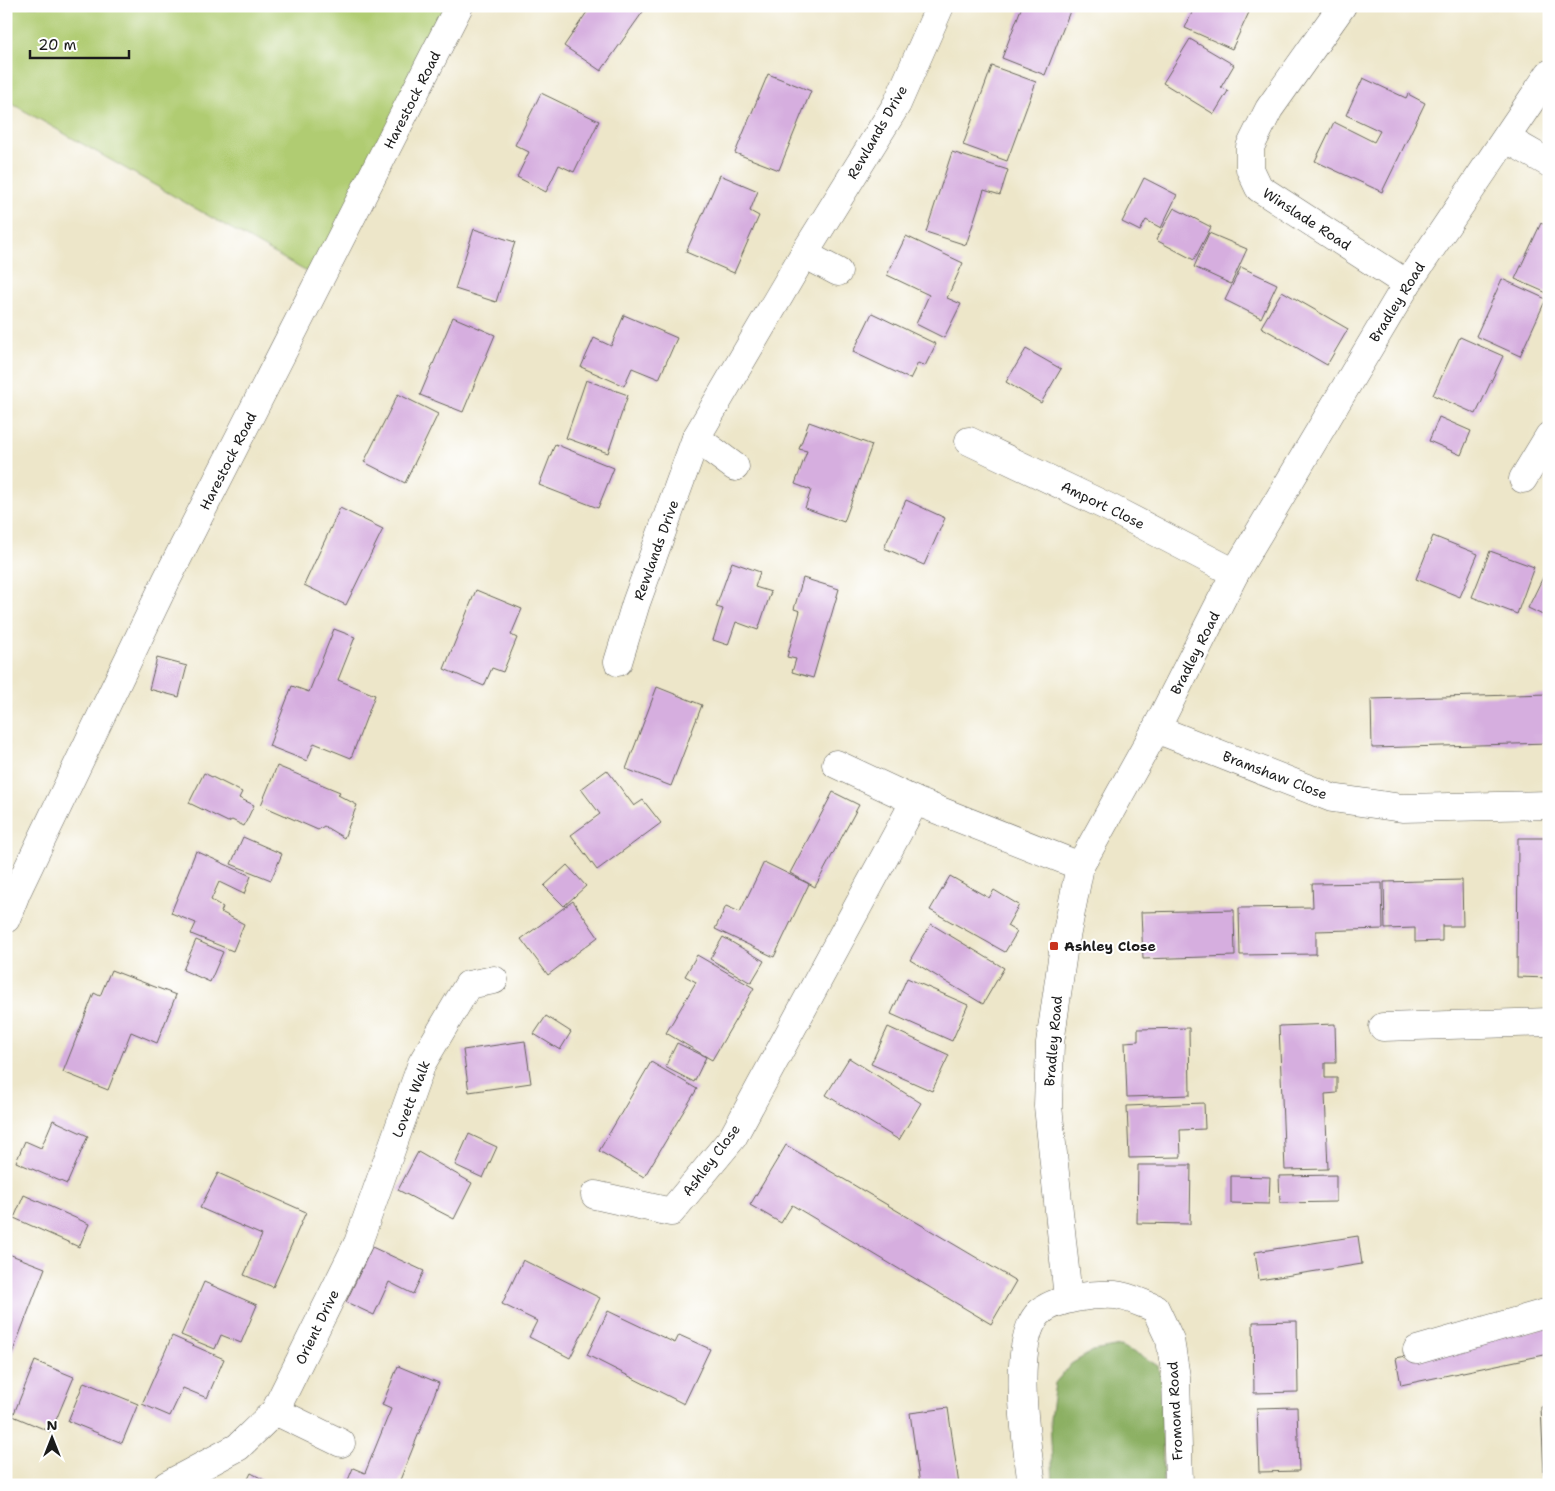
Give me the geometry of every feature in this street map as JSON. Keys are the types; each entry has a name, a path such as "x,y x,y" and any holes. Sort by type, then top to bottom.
{"street":[{"name":"Harestock Road","path":"6,919 17,891 167,579 459,6"},
{"name":"Rewlands Drive","path":"618,662 636,603 696,438 804,254 896,104 940,6"},
{"name":"Winslade Road","path":"1342,6 1269,109 1250,147 1250,168 1259,188 1407,284"},
{"name":"Bradley Road","path":"1068,1298 1048,1106 1050,1043 1062,952 1080,866 1156,729 1236,573 1407,284 1549,74"},
{"path":"1506,139 1549,163"},
{"path":"804,254 838,272"},
{"path":"1523,479 1549,436"},
{"path":"696,438 735,467"},
{"name":"Amport Close","path":"969,441 1110,508 1236,573"},
{"name":"Bramshaw Close","path":"1156,729 1332,798 1402,808 1549,804"},
{"path":"836,764 915,801 1080,866"},
{"name":"Ashley Close","path":"595,1195 671,1212 733,1137 915,801"},
{"name":"Lovett Walk","path":"358,1243 422,1063 468,985 494,980"},
{"path":"1383,1027 1549,1022"},
{"name":"Orient Drive","path":"167,1485 238,1447 276,1412 358,1243"},
{"name":"Fromond Road","path":"1032,1485 1025,1430 1022,1358 1028,1333 1039,1313 1068,1298 1117,1295 1155,1308 1170,1340 1176,1377 1179,1485"},
{"path":"1417,1350 1549,1312"},
{"path":"276,1412 341,1443"}],"green space":[{"path":"6,6 459,6 321,280 9,102 6,108"},
{"path":"1120,1346 1158,1366 1162,1384 1163,1485 1053,1485 1050,1419 1055,1383 1071,1364 1093,1351"}],"building":[{"path":"591,6 647,6 601,71 564,46"},
{"path":"1022,6 1072,6 1045,75 1002,58"},
{"path":"1195,6 1251,8 1232,49 1185,28"},
{"path":"1190,39 1234,65 1221,87 1228,91 1214,114 1163,83"},
{"path":"992,66 1036,82 1007,161 963,145"},
{"path":"768,74 811,91 779,170 735,153"},
{"path":"1363,78 1406,98 1408,94 1425,103 1382,192 1315,161 1334,122 1374,142 1380,131 1346,115"},
{"path":"541,93 599,121 574,172 559,165 546,192 517,177 529,152 515,145"},
{"path":"952,152 1008,170 1000,195 984,190 966,245 926,232"},
{"path":"720,175 758,191 750,211 759,216 734,273 686,252"},
{"path":"1144,178 1177,195 1161,228 1146,220 1140,231 1122,222"},
{"path":"1174,208 1211,227 1194,260 1156,240"},
{"path":"1541,223 1549,227 1549,294 1515,279"},
{"path":"474,229 515,242 496,302 455,289"},
{"path":"1209,233 1247,249 1231,284 1194,267"},
{"path":"906,236 963,263 947,298 961,304 944,338 916,324 929,295 887,275"},
{"path":"1241,267 1277,284 1261,318 1225,300"},
{"path":"1502,279 1546,299 1520,356 1476,336"},
{"path":"1282,291 1348,329 1327,365 1261,327"},
{"path":"872,313 936,344 925,366 918,363 910,379 853,352"},
{"path":"624,315 677,338 659,379 632,368 624,386 581,367 594,338 611,346"},
{"path":"453,317 495,335 463,412 420,395"},
{"path":"1460,337 1503,356 1476,414 1433,395"},
{"path":"1026,349 1061,369 1041,403 1006,382"},
{"path":"586,380 628,395 608,453 566,438"},
{"path":"398,394 438,414 405,483 364,462"},
{"path":"1439,417 1471,431 1461,455 1429,441"},
{"path":"809,422 872,445 844,522 805,508 811,490 795,484 807,451 799,449"},
{"path":"555,444 614,468 598,508 539,485"},
{"path":"906,500 945,518 924,565 884,548"},
{"path":"340,508 383,529 346,605 304,585"},
{"path":"1433,536 1478,554 1460,597 1416,579"},
{"path":"1490,551 1534,567 1517,614 1472,597"},
{"path":"732,562 760,572 755,587 771,592 758,630 736,622 728,645 713,640 723,609 716,607"},
{"path":"1549,565 1549,618 1528,608"},
{"path":"803,578 839,589 813,678 792,672 796,659 787,657 800,611 794,609"},
{"path":"476,590 522,609 511,635 517,638 503,672 492,668 484,686 444,669"},
{"path":"334,629 355,637 338,680 375,695 351,758 314,743 307,761 269,746 292,686 309,692"},
{"path":"157,658 187,666 179,697 149,689"},
{"path":"657,687 702,705 671,786 626,769"},
{"path":"1549,694 1549,743 1372,748 1371,699"},
{"path":"277,766 340,792 338,795 357,805 344,838 324,826 318,830 261,805"},
{"path":"607,770 634,806 643,800 661,823 597,870 571,835 600,814 581,789"},
{"path":"204,773 242,792 239,798 254,805 244,826 232,820 228,822 189,803"},
{"path":"833,792 859,805 815,887 790,873"},
{"path":"243,837 282,854 271,880 231,864"},
{"path":"1518,838 1549,838 1549,978 1517,977"},
{"path":"196,851 251,876 244,894 219,882 211,900 223,907 221,912 244,924 233,951 191,934 196,923 171,913"},
{"path":"764,862 809,884 774,957 715,929 726,906 740,912"},
{"path":"567,865 586,886 564,906 544,886"},
{"path":"950,876 989,898 994,890 1019,905 1007,926 1017,932 1005,952 930,910"},
{"path":"1462,880 1463,926 1442,926 1442,941 1415,942 1415,928 1385,929 1384,882"},
{"path":"1382,883 1383,929 1316,931 1316,954 1240,955 1239,908 1313,907 1312,884"},
{"path":"573,901 598,937 548,975 521,939"},
{"path":"1234,910 1235,956 1143,959 1141,912"},
{"path":"931,924 1004,968 983,1004 910,960"},
{"path":"723,937 764,961 751,983 710,959"},
{"path":"196,940 223,952 210,982 183,970"},
{"path":"697,955 754,988 712,1060 666,1033 696,982 685,976"},
{"path":"111,970 176,995 157,1043 131,1032 108,1090 63,1072 94,993 100,996"},
{"path":"907,978 968,1005 952,1041 891,1014"},
{"path":"546,1016 571,1032 560,1050 534,1034"},
{"path":"1335,1024 1336,1063 1325,1063 1325,1078 1337,1078 1337,1093 1325,1094 1328,1169 1285,1170 1279,1026"},
{"path":"888,1027 949,1055 932,1091 871,1064"},
{"path":"1189,1028 1190,1095 1127,1097 1125,1042 1138,1041 1138,1029"},
{"path":"525,1041 531,1083 469,1092 463,1050"},
{"path":"677,1043 706,1057 694,1082 665,1067"},
{"path":"849,1058 921,1103 899,1140 826,1095"},
{"path":"651,1062 697,1089 644,1177 599,1151"},
{"path":"1204,1103 1205,1129 1180,1130 1181,1157 1129,1158 1127,1106"},
{"path":"53,1120 88,1136 67,1184 16,1162 25,1141 41,1148"},
{"path":"469,1134 497,1147 483,1178 455,1165"},
{"path":"786,1145 1016,1281 991,1324 792,1205 781,1223 750,1205"},
{"path":"418,1152 472,1183 454,1219 398,1190"},
{"path":"1138,1165 1191,1165 1190,1224 1137,1223"},
{"path":"218,1173 306,1212 273,1287 244,1275 262,1235 200,1208"},
{"path":"1336,1175 1336,1202 1280,1203 1279,1176"},
{"path":"1231,1176 1270,1177 1269,1204 1231,1203"},
{"path":"24,1195 89,1224 79,1247 14,1218"},
{"path":"1358,1236 1362,1264 1259,1280 1255,1252"},
{"path":"372,1247 424,1271 413,1294 389,1282 374,1315 346,1302"},
{"path":"6,1253 45,1268 6,1369"},
{"path":"523,1260 600,1298 570,1358 529,1337 537,1321 502,1304"},
{"path":"204,1282 257,1305 241,1343 221,1335 215,1349 181,1335"},
{"path":"608,1311 675,1343 679,1335 710,1349 684,1404 587,1355"},
{"path":"1297,1321 1298,1392 1254,1393 1253,1322"},
{"path":"1549,1327 1549,1354 1401,1385 1396,1358"},
{"path":"172,1336 224,1359 207,1398 183,1388 170,1416 142,1404"},
{"path":"35,1361 74,1377 51,1432 13,1416"},
{"path":"398,1366 439,1383 398,1485 346,1485 353,1468 365,1473 391,1409 382,1405"},
{"path":"84,1382 138,1404 122,1443 68,1421"},
{"path":"1549,1406 1549,1474 1544,1474 1541,1407"},
{"path":"1297,1407 1299,1471 1259,1472 1257,1408"},
{"path":"948,1408 959,1485 920,1485 910,1413"},
{"path":"251,1473 274,1485 245,1485"}],"place":[{"name":"Ashley Close","path":"1054,946"}]}
